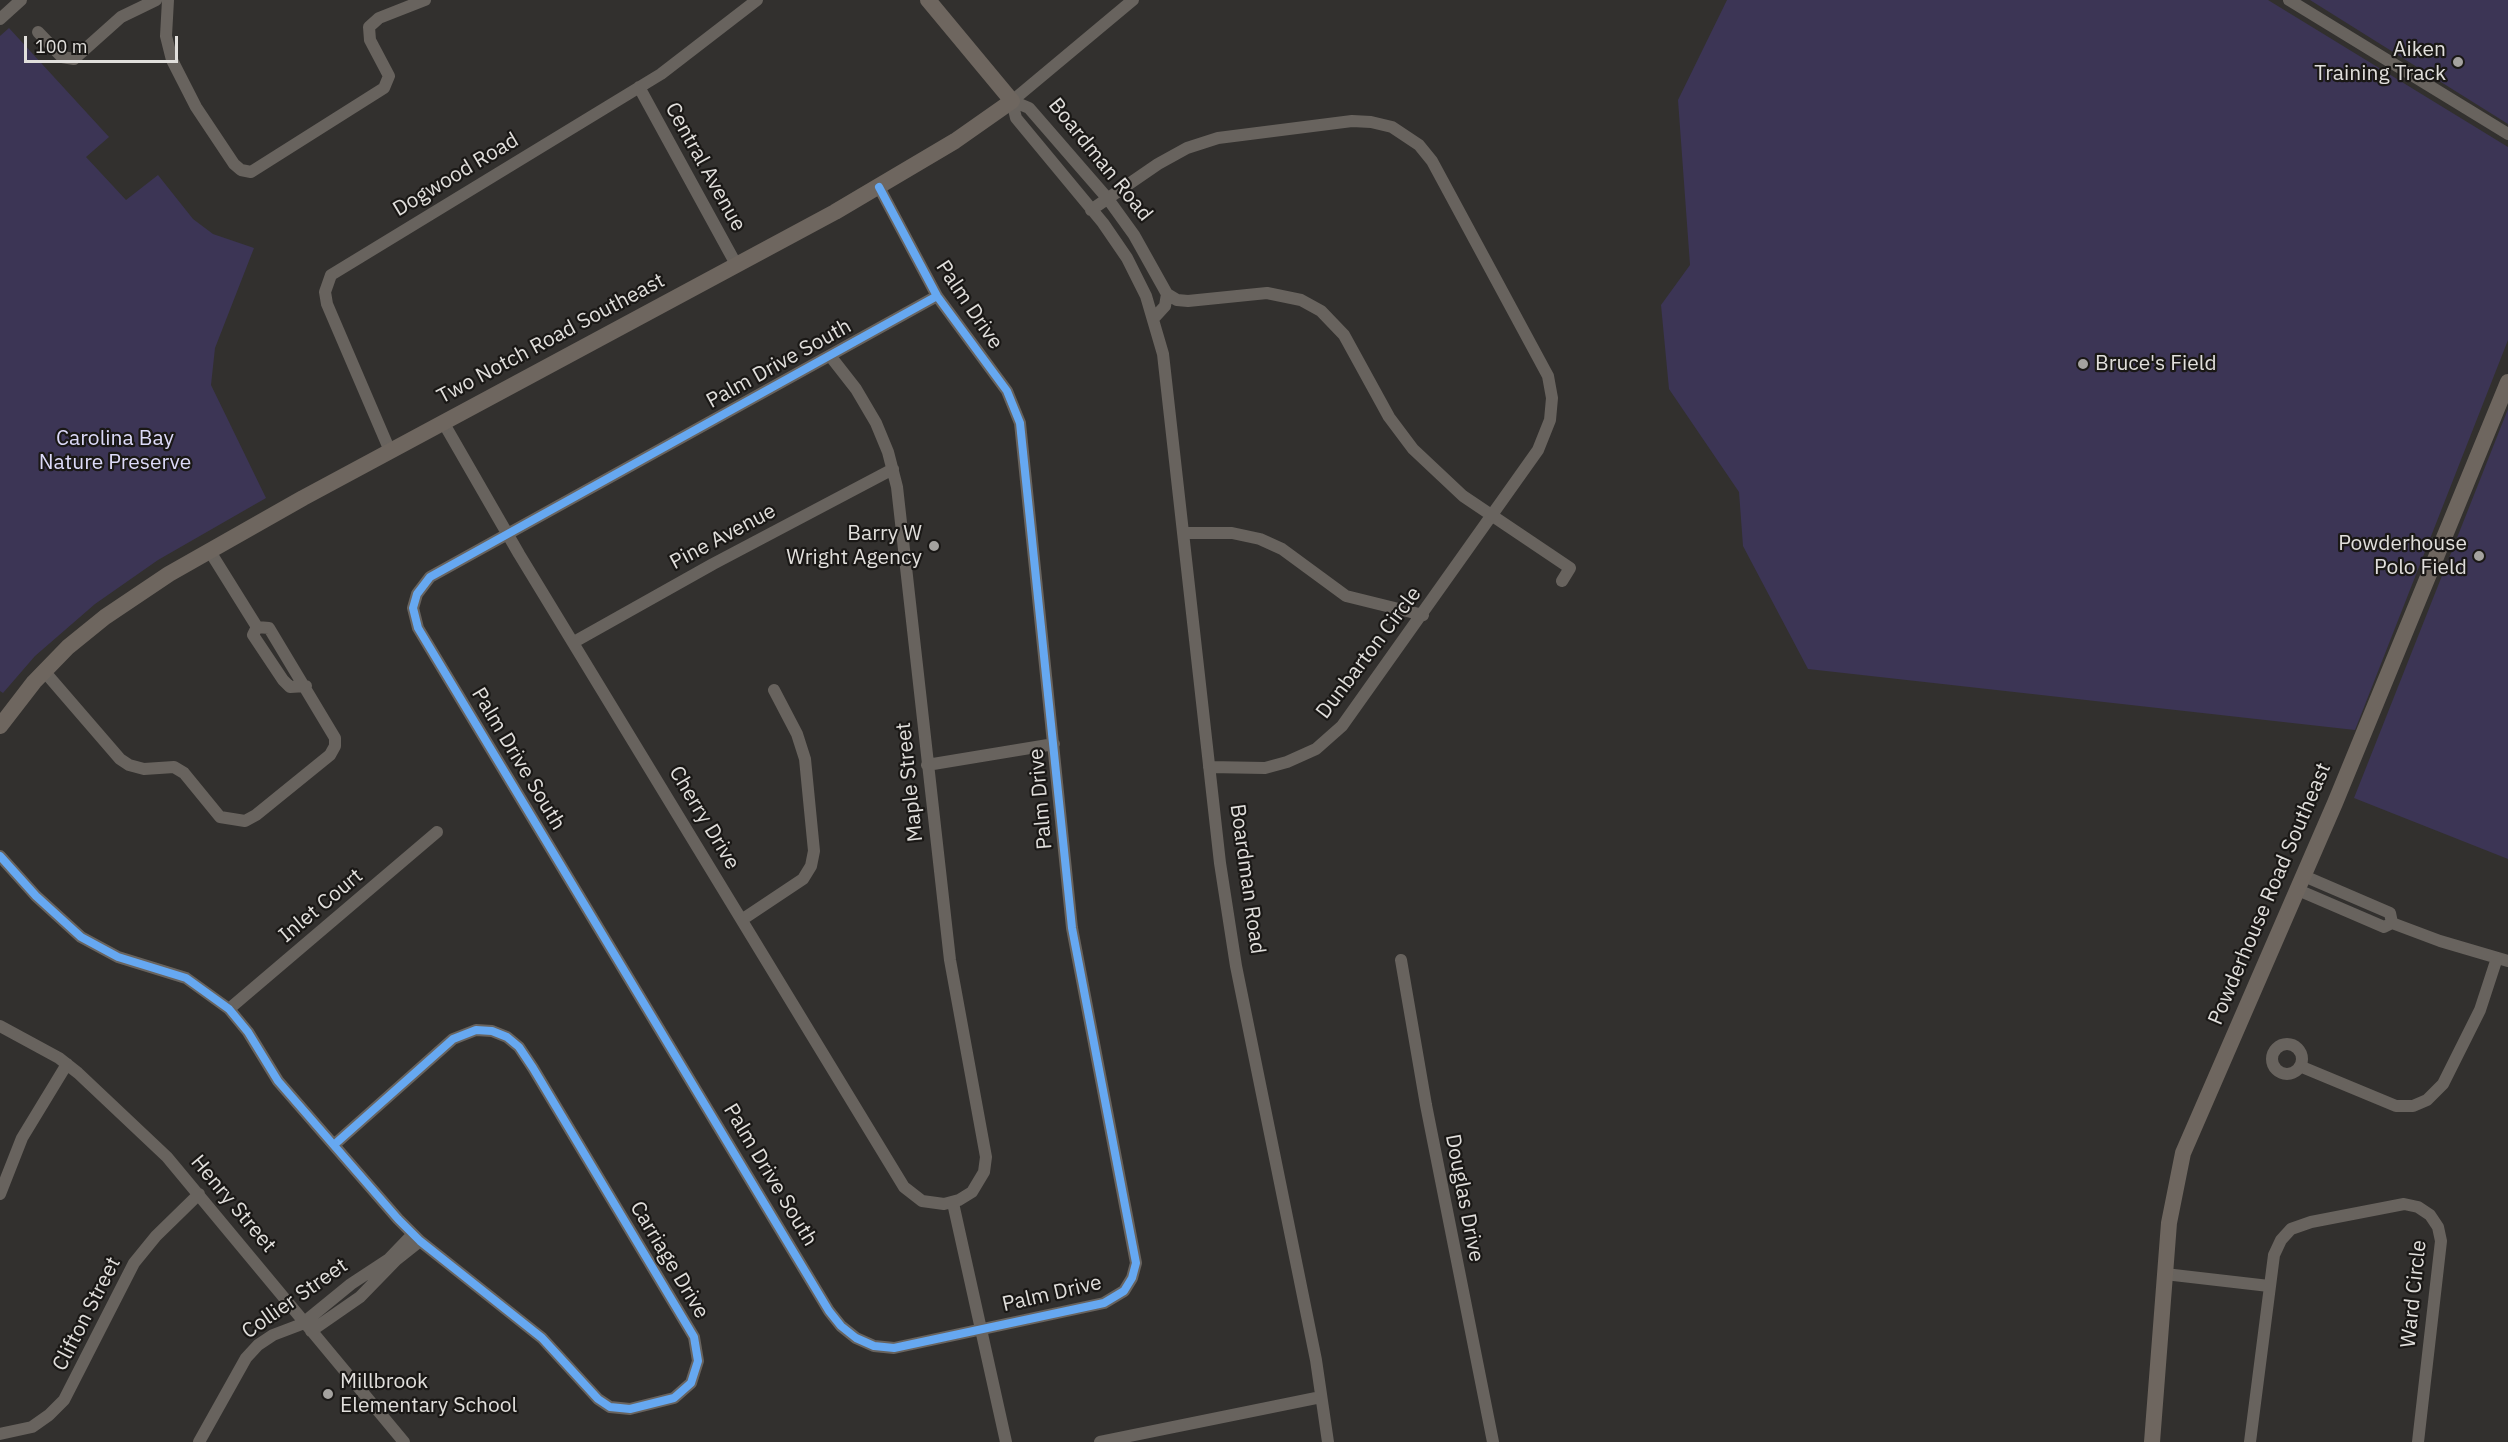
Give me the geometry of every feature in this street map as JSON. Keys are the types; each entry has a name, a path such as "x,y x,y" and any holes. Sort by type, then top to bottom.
{"street":[{"path":"0,19 21,0"},
{"path":"38,32 62,57 74,59 121,17 156,0"},
{"path":"168,0 167,44 172,60 196,107 234,164 241,170 251,172 384,88 388,76 370,40 369,27 378,18 425,0"},
{"name":"Dogwood Road","path":"390,451 327,304 325,292 331,275 639,87 757,0"},
{"name":"Boardman Road","path":"928,0 1012,101 1016,118 1127,258 1154,318 1163,354 1220,863 1236,966 1328,1442"},
{"name":"Two Notch Road Southeast","path":"2,719 44,671 105,617 208,550 737,266 879,187 955,141 1012,101 1134,0"},
{"path":"2289,0 2508,134"},
{"name":"Central Avenue","path":"639,87 737,266"},
{"name":"Boardman Road","path":"1012,101 1029,108 1108,199 1134,235 1167,294"},
{"name":"Dunbarton Circle","path":"1091,210 1172,155 1203,143 1235,135 1360,121 1392,127 1419,145 1432,161 1530,338 1551,387 1550,420 1543,441 1423,615 1348,718 1316,749 1287,762 1265,768 1233,770 1209,768"},
{"name":"Palm Drive","path":"879,187 937,296 1007,391 1020,423 1072,928 1136,1263 1128,1285 1111,1300 1050,1316 981,1329"},
{"path":"1154,318 1165,306 1167,294 1177,300 1188,301 1267,293 1301,300 1321,311 1344,334 1389,417 1413,449 1441,477 1492,516 1570,568 1562,581"},
{"name":"Palm Drive South","path":"937,296 831,357 506,533 425,582 417,594 413,608 418,628 835,1319 856,1338 884,1347 900,1348 981,1329"},
{"name":"Maple Street","path":"831,357 866,405 888,452 893,470 950,960 986,1157 984,1172 977,1186 966,1197 953,1203"},
{"name":"Powderhouse Road Southeast","path":"2152,1442 2173,1193 2183,1153 2301,883 2508,382"},
{"name":"Cherry Drive","path":"443,422 506,533 904,1187 915,1197 929,1203 953,1203"},
{"name":"Pine Avenue","path":"574,642 713,564 893,470"},
{"path":"1184,533 1223,532 1260,539 1292,556 1346,596 1423,615"},
{"path":"44,671 120,759 129,765 144,769 174,767 184,773 220,817 245,821 256,815 330,755 335,746 335,738 306,686 269,628 257,627 208,550"},
{"path":"743,919 797,885 811,866 814,851 805,759 797,734 774,690"},
{"path":"927,765 1054,744"},
{"name":"Inlet Court","path":"229,1009 437,832"},
{"name":"Carriage Drive","path":"0,856 36,896 81,937 118,957 186,978 229,1009 248,1032 278,1081 335,1143 416,1238 542,1338 592,1394 610,1407 630,1409 674,1398 686,1389 694,1376 698,1361 694,1337 533,1068 519,1047 507,1037 492,1031 476,1030 453,1039 335,1143"},
{"path":"2301,883 2390,913 2392,923 2503,960 2443,1083 2427,1100 2413,1106 2396,1106 2302,1067"},
{"name":"Douglas Drive","path":"1401,960 1424,1094 1493,1442"},
{"name":"Henry Street","path":"0,1026 67,1064 122,1111 199,1194 404,1442"},
{"path":"0,1194 22,1138 67,1064"},
{"name":"Clifton Street","path":"0,1434 32,1427 64,1400 134,1263 156,1236 199,1194"},
{"path":"953,1203 1006,1442"},
{"name":"Ward Circle","path":"2250,1442 2269,1286 2276,1250 2286,1234 2296,1226 2397,1204 2411,1205 2430,1215 2438,1227 2441,1241 2418,1442"},
{"name":"Collier Street","path":"199,1442 252,1351 265,1340 308,1326 360,1297 416,1238"},
{"path":"2165,1274 2269,1286"},
{"path":"1100,1442 1321,1397"}],"green space":[{"name":"Bruce's Field","path":"1727,0 2268,0 2508,147 2508,340 2355,730 1808,669 1743,546 1739,492 1669,389 1661,305 1690,265 1678,100"},
{"name":"Aiken Training Track","path":"2310,0 2508,0 2508,124"},
{"name":"Carolina Bay Nature Preserve","path":"9,28 109,137 86,157 126,200 158,175 193,219 213,234 254,248 215,348 211,385 266,498 158,560 95,604 35,656 3,693 0,691 0,36"},
{"name":"Powderhouse Polo Field","path":"2508,409 2508,859 2354,798"}],"cycle path":[{"path":"879,187 937,296 1007,391 1020,423 1072,928 1136,1263 1132,1278 1124,1291 1104,1303 894,1348 874,1346 856,1338 841,1326 829,1311 418,628 413,608 417,594 430,577 937,296"},
{"path":"0,856 36,896 81,937 118,957 186,978 229,1009 248,1032 278,1081 398,1219 420,1241 542,1338 598,1399 610,1407 630,1409 674,1398 691,1383 698,1361 694,1337 533,1068 519,1047 507,1037 492,1031 476,1030 453,1039 335,1144"}],"place":[{"name":"Aiken Training Track","path":"2458,62"},
{"name":"Bruce's Field","path":"2083,364"},
{"name":"Barry W Wright Agency","path":"934,546"},
{"name":"Powderhouse Polo Field","path":"2479,556"},
{"name":"Millbrook Elementary School","path":"328,1394"}]}
